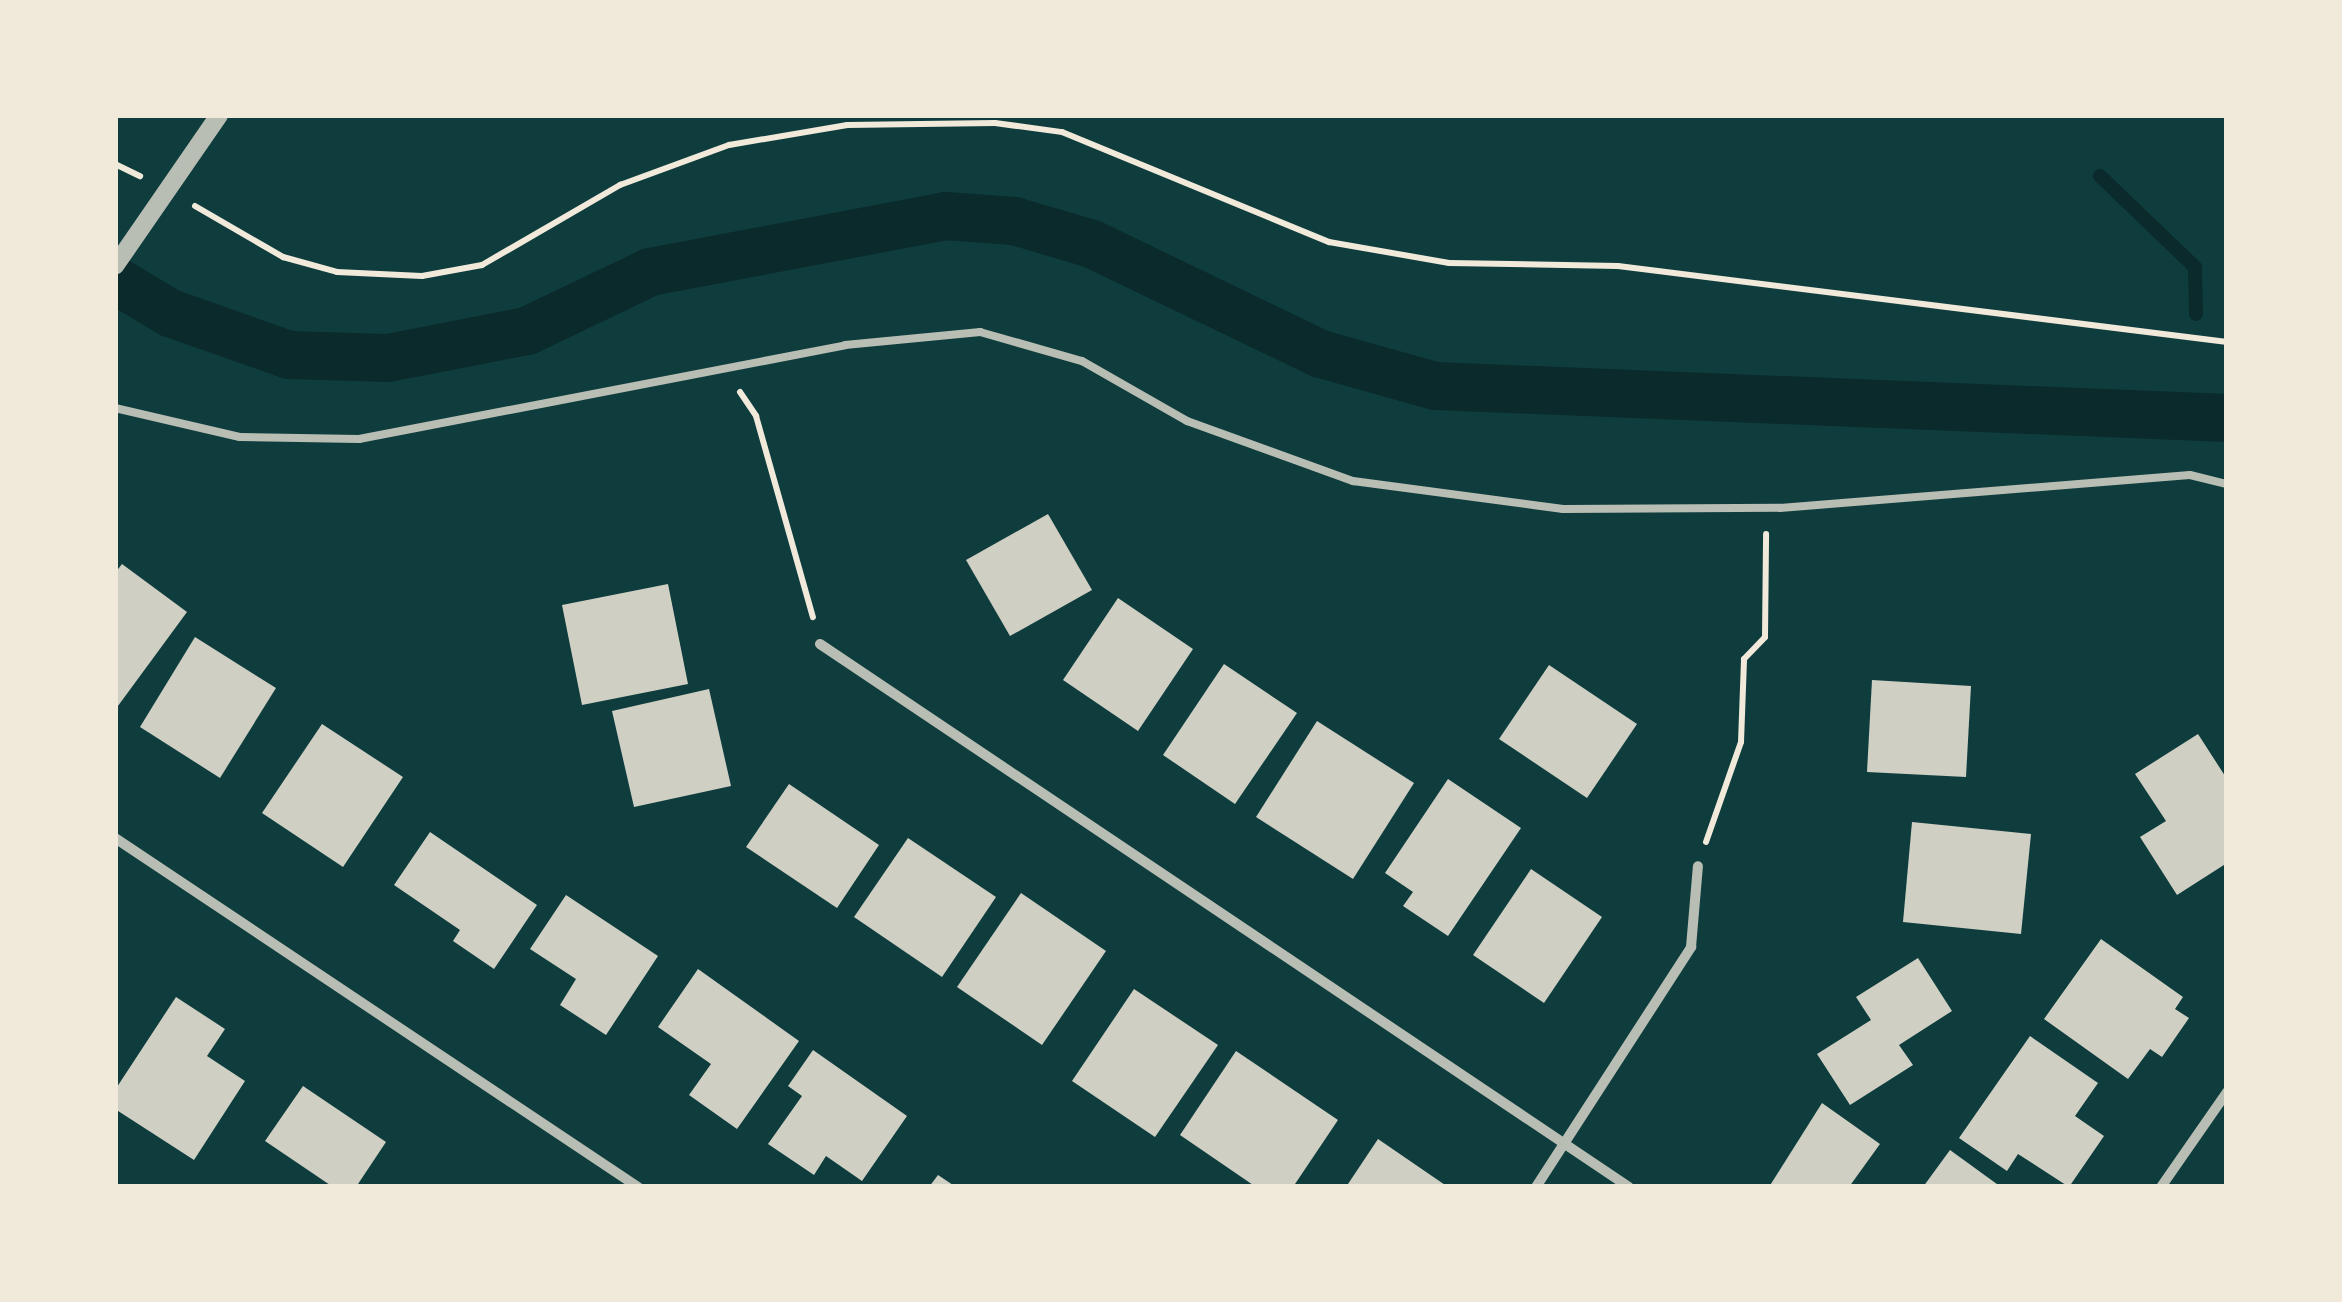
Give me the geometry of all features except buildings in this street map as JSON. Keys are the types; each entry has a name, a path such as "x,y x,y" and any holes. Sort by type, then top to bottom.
{"street":[{"path":"115,266 219,115"},
{"path":"820,644 1630,1187"},
{"path":"115,838 638,1187"},
{"path":"1536,1187 1691,947 1698,866"},
{"path":"2160,1187 2227,1092"}],"lane":[{"path":"115,408 240,437 359,439 845,345 980,332 1082,361 1187,421 1353,481 1563,510 1766,508 2190,475 2227,484"}],"path":[{"path":"115,164 163,196 282,257 338,272 422,276 482,265 620,185 729,145 847,125 995,123 1062,132 1329,242 1432,260 1618,266 2227,342"},
{"path":"726,370 756,416 820,644"},
{"path":"1698,866 1741,742 1744,659 1764,637 1766,508"}],"waterway":[{"path":"2100,176 2195,267 2196,314"},
{"path":"115,280 170,313 289,355 388,358 527,331 650,272 946,216 1014,221 1092,244 1321,354 1435,386 2227,418"}]}
